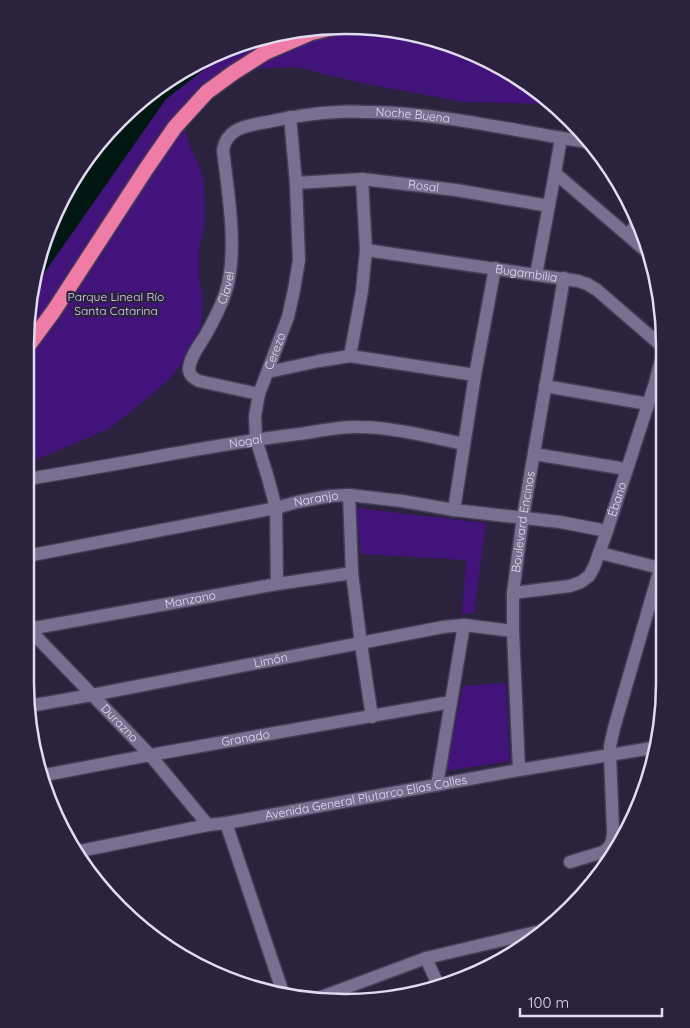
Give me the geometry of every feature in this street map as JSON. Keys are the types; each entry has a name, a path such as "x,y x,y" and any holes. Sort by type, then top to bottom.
{"highway":[{"path":"34,338 53,312 175,127 207,92 233,73 266,52 302,36"}],"street":[{"name":"Noche Buena","path":"238,129 290,117 339,112 393,112 460,120 580,141"},
{"name":"Cerezo","path":"277,584 276,508 256,439 255,416 259,394 288,317 299,260 296,183 290,117"},
{"name":"Clavel","path":"238,129 228,135 224,141 223,150 231,233 232,258 230,275 226,293 219,310 192,356 189,372 191,377 198,381 259,394"},
{"path":"536,275 561,138"},
{"path":"555,173 640,246"},
{"path":"350,356 362,291 366,250 362,179"},
{"name":"Rosal","path":"296,183 362,179 456,190 549,206"},
{"path":"628,235 634,228"},
{"name":"Bugambilia","path":"366,250 564,278 587,284 656,339"},
{"path":"454,510 474,375 495,268"},
{"name":"Boulevard Encinos","path":"519,770 513,631 514,593 523,517 564,278"},
{"path":"268,372 350,356 474,375"},
{"path":"545,386 648,404"},
{"name":"Ébano","path":"514,593 570,586 581,582 589,576 600,553 648,404 656,389"},
{"name":"Nogal","path":"34,478 256,439 360,426 422,435 464,444"},
{"path":"534,454 626,469"},
{"path":"349,495 352,573 360,644 372,717"},
{"name":"Naranjo","path":"34,555 276,508 297,502 330,496 349,495 402,501 454,510 560,522 607,531"},
{"path":"600,553 656,564"},
{"name":"Manzano","path":"34,627 277,584 352,573"},
{"path":"570,862 603,852 612,843 610,746 656,582"},
{"path":"438,785 464,625"},
{"name":"Limón","path":"34,705 444,627 464,625 513,631"},
{"name":"Durazno","path":"34,635 150,755 208,825"},
{"name":"Granado","path":"47,775 452,702"},
{"name":"Avenida General Plutarco Elías Calles","path":"82,851 208,825 649,748"},
{"path":"226,823 281,987"},
{"path":"329,994 426,958 529,934"},
{"path":"426,958 436,981"}],"green space":[{"name":"Parque Lineal Río Santa Catarina","path":"365,34 426,44 464,57 501,75 541,104 464,102 372,85 297,67 243,69 213,84 184,127 204,182 205,221 199,250 199,275 203,301 201,326 184,360 169,380 109,429 34,460 34,325 36,304 50,245 75,189 111,140 156,98 189,75 207,66 226,57 264,44 304,36"},
{"path":"356,508 486,523 474,613 462,614 466,560 361,554"},
{"path":"506,683 510,761 445,771 463,686"}],"shaded area":[{"path":"211,64 166,99 41,277 57,226 75,189 98,156 125,125 156,98 189,75"}]}
